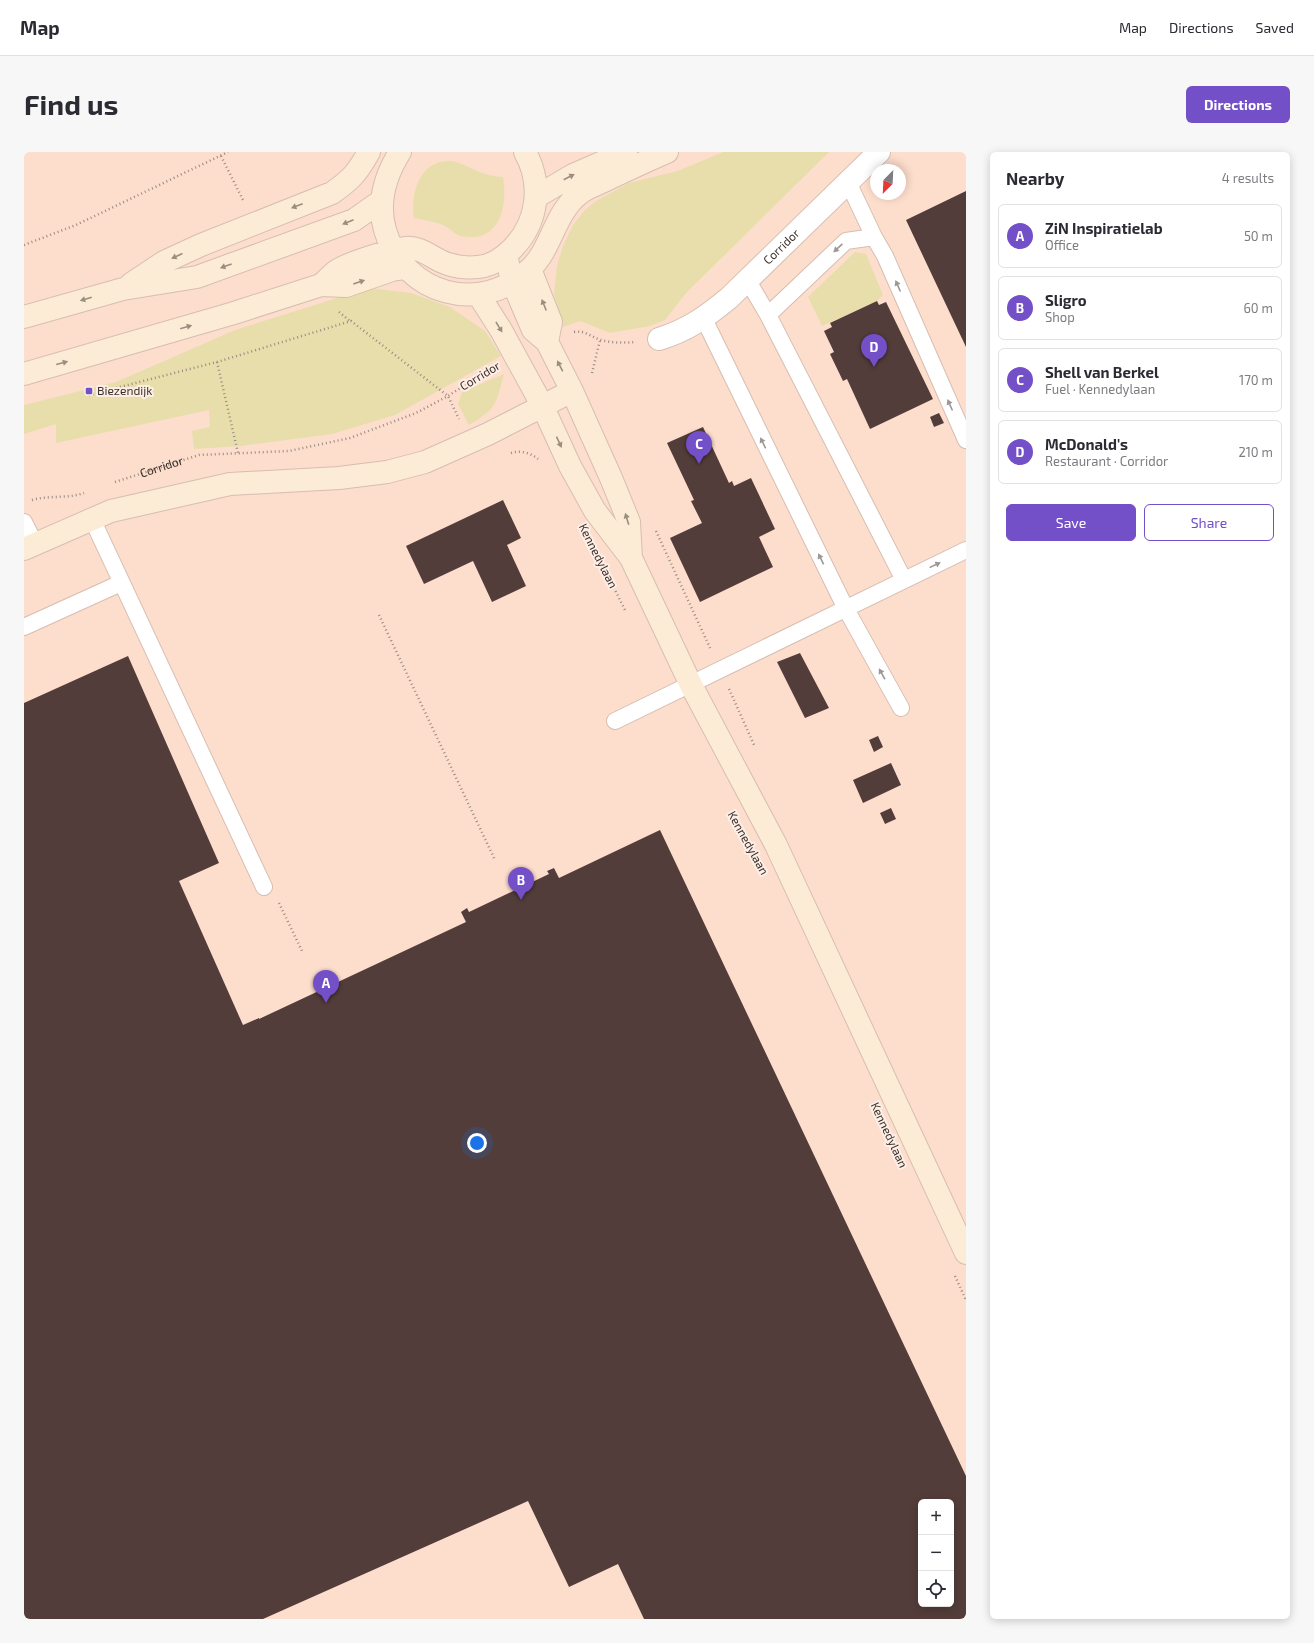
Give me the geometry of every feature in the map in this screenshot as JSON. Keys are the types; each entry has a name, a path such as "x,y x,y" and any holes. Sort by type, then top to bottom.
{"main road":[{"path":"400,152 387,175 381,201 383,223 392,251 405,268 420,281 438,289 457,294 478,294 496,290 521,275 538,259 547,244 559,217 568,204 581,192 667,152"},
{"path":"321,285 336,271 379,254 408,248 418,249 447,264 478,267 494,263 506,255 524,236 534,211 536,198 533,172 525,152"},
{"path":"536,198 573,175 626,152"},
{"path":"123,289 164,262 201,245 332,193 351,180 366,158"},
{"path":"24,317 123,289 197,277 354,220 381,201"},
{"path":"506,255 521,275 551,322 547,342"},
{"path":"24,374 234,313 321,285 346,286 392,270 405,268"},
{"name":"Kennedylaan","path":"478,294 501,330 542,405 570,466 595,511 631,558 691,685 776,845 966,1253"},
{"name":"Kennedylaan","path":"547,342 572,391 629,522 631,558"},
{"path":"30,547 111,511 230,484 340,478 387,472 425,462 488,434 542,405 572,391"}],"street":[{"name":"Corridor","path":"659,339 679,333 704,319 748,281 848,182 875,153"}],"lane":[{"path":"848,182 874,237 885,256 966,440"},
{"path":"768,315 846,241 874,237"},
{"path":"748,281 768,315 904,580"},
{"path":"704,319 846,608 901,708"},
{"path":"92,519 264,887"},
{"path":"24,522 30,547"},
{"path":"615,721 966,550"},
{"path":"24,627 121,583"}],"path":[{"path":"24,244 76,225 228,152"},
{"path":"221,156 243,200"},
{"path":"89,391 89,395 217,362 351,321 448,396"},
{"path":"547,342 566,333 581,331 600,340 624,343 659,339"},
{"name":"Corridor","path":"108,484 199,455 289,451 350,438 416,413 448,396 484,371 515,357"},
{"path":"217,362 238,453"},
{"path":"503,455 517,451 533,455 538,460"},
{"path":"30,501 40,497 72,497 86,492"},
{"name":"Kennedylaan","path":"600,559 627,614"},
{"path":"379,615 495,860"},
{"path":"276,898 302,951"},
{"path":"953,1271 966,1300"}],"shaded area":[{"path":"24,152 966,152 966,1619 24,1619"},
{"path":"723,152 829,152 687,292 665,320 650,326 610,333 580,321 563,327 554,294 557,266 563,246 573,225 585,210 596,201 629,183 678,171"},
{"path":"452,161 488,175 503,177 504,195 501,214 492,229 484,234 475,237 460,236 443,225 414,218 414,194 416,186 424,172 437,163"},
{"path":"855,252 866,254 883,295 877,301 822,326 808,297"},
{"path":"369,288 411,293 450,307 485,331 501,356 395,415 332,434 241,446 194,449 192,431 210,427 209,410 56,443 56,424 24,434 24,405 116,382 235,330"},
{"path":"504,374 497,399 494,404 485,414 469,425 458,404 462,392"}],"building":[{"path":"966,191 966,347 906,220"},
{"path":"877,301 879,305 886,302 933,399 870,429 847,379 843,381 830,354 834,352 824,331 832,327 830,323"},
{"path":"939,413 944,423 934,427 930,417"},
{"path":"703,427 729,483 732,481 734,486 751,478 775,529 759,537 773,567 700,602 670,538 702,523 691,501 694,500 667,443"},
{"path":"503,500 521,538 507,545 526,586 492,602 473,561 424,584 406,546"},
{"path":"800,653 829,708 805,718 777,662"},
{"path":"128,656 219,863 179,881 243,1025 259,1019 466,922 461,912 467,908 469,912 549,874 547,871 554,868 559,878 660,830 966,1476 966,1619 644,1619 618,1564 569,1587 528,1501 263,1619 24,1619 24,703"},
{"path":"878,736 883,747 874,752 869,740"},
{"path":"891,763 901,785 863,803 853,780"},
{"path":"891,808 896,819 885,824 880,813"}],"place":[{"name":"McDonald's","path":"874,367"},
{"name":"Biezendijk","path":"89,391"},
{"name":"Shell van Berkel","path":"699,464"},
{"name":"Sligro","path":"521,900"},
{"name":"ZiN Inspiratielab","path":"326,1003"}]}
